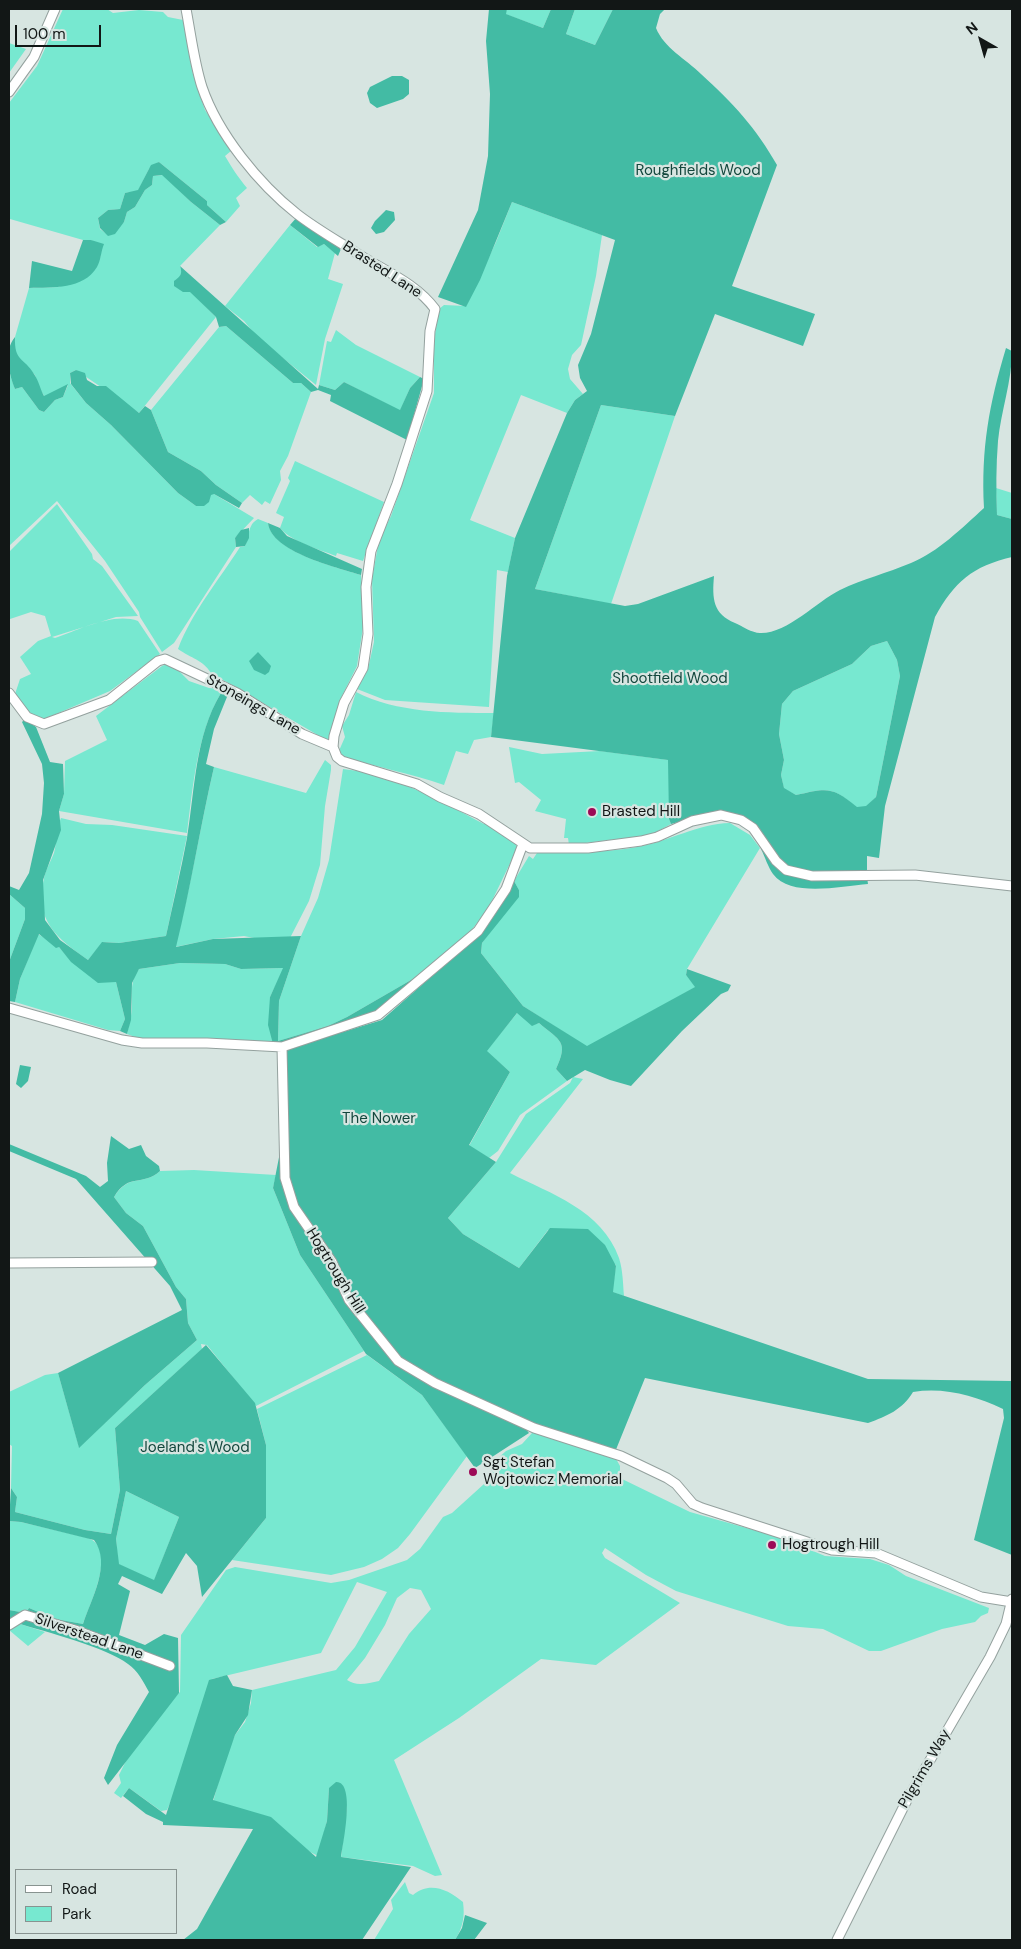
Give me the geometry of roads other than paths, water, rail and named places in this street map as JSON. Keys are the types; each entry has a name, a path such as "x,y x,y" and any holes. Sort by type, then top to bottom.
{"street":[{"path":"9,92 34,57 55,9"},
{"name":"Brasted Lane","path":"186,9 195,63 211,109 223,131 248,163 298,215 367,260 391,272 423,294 435,309 430,331 427,391 397,484 370,551 366,587 368,634 363,668 344,703 333,747"},
{"name":"Stoneings Lane","path":"9,692 27,717 44,724 109,700 158,660 165,659 237,693 302,734 333,747"},
{"path":"333,747 334,753 342,761 411,782 479,814 530,848 541,850 588,848 641,841 692,821 720,815 741,820 752,828 781,866 796,873 812,876 915,875 1012,886"},
{"path":"9,1008 122,1040 142,1043 207,1043 282,1047 378,1015 478,931 506,889 523,844"},
{"name":"Hogtrough Hill","path":"282,1047 285,1178 294,1207 332,1262 349,1300 398,1361 435,1383 534,1428 621,1456 667,1478 676,1484 693,1504 702,1508 832,1550 876,1553 981,1597 1012,1600"},
{"path":"9,1263 152,1262"},
{"name":"Pilgrims Way","path":"837,1940 908,1798 990,1657 1006,1624 1012,1600"},
{"name":"Silverstead Lane","path":"9,1625 25,1615 75,1630 170,1666"}],"place":[{"name":"Brasted Hill","path":"592,812"},
{"name":"Sgt Stefan Wojtowicz Memorial","path":"473,1472"},
{"name":"Hogtrough Hill","path":"772,1545"}],"park label":[{"name":"Roughfields Wood","path":"698,171"},
{"name":"Shootfield Wood","path":"670,679"},
{"name":"The Nower","path":"379,1119"},
{"name":"Joeland's Wood","path":"195,1448"}]}
